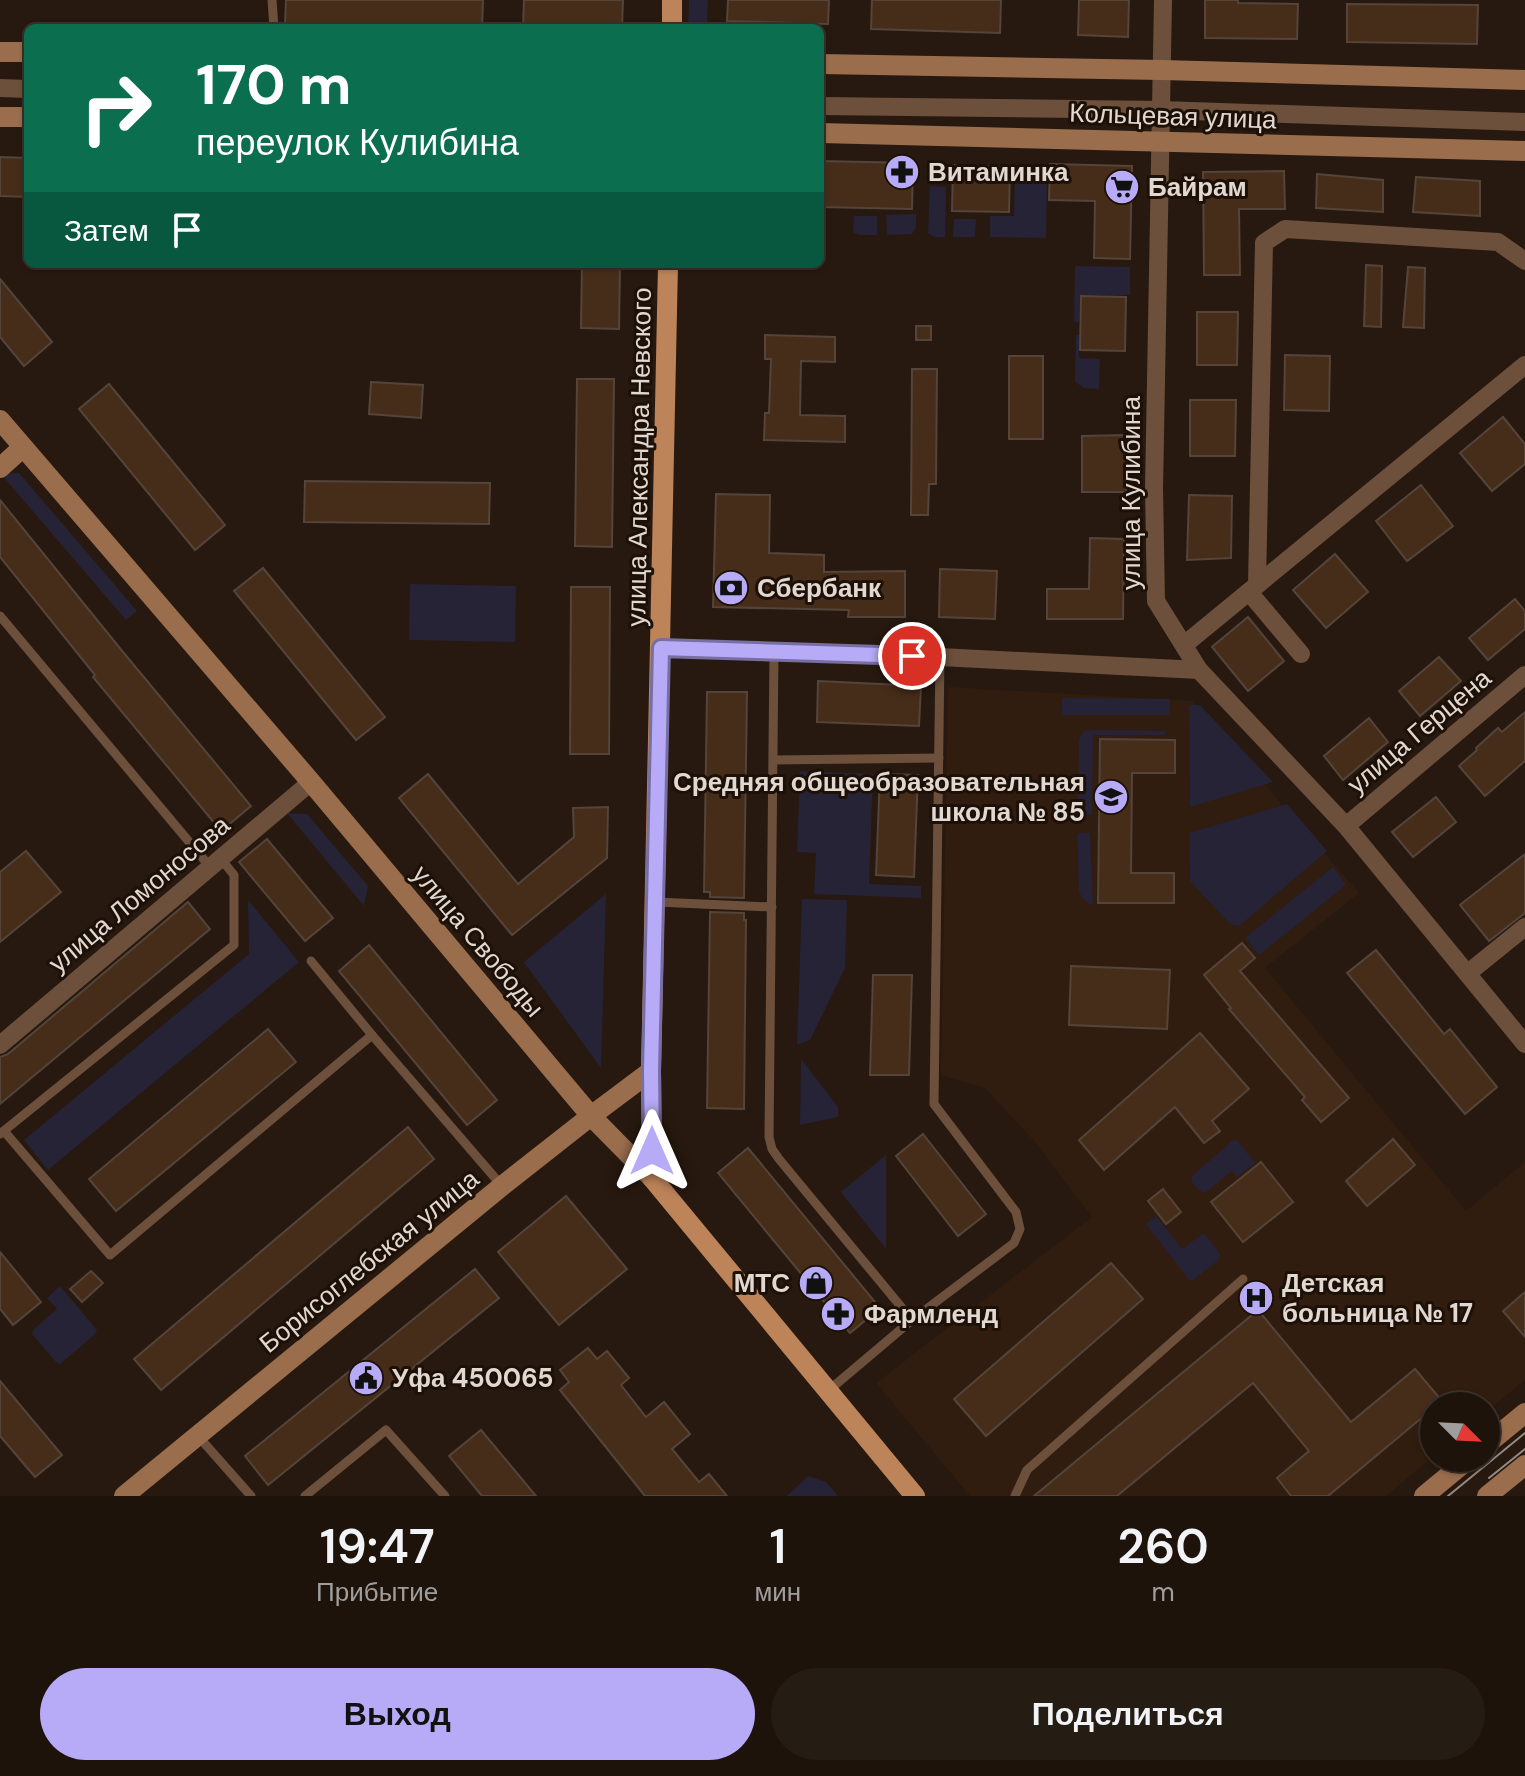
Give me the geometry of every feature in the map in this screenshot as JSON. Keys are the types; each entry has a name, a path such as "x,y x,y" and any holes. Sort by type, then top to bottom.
{"main road":[{"path":"672,0 672,24"},
{"name":"улица Александра Невского","path":"652,1178 651,1071 668,268"},
{"name":"улица Свободы","path":"652,1178 915,1496"}],"street":[{"name":"улица Кулибина","path":"1163,0 1154,489 1156,601 1199,670 1346,826 1525,1044"},
{"path":"0,52 24,52"},
{"name":"Кольцевая улица","path":"824,64 1525,80"},
{"path":"0,88 24,89"},
{"path":"824,106 1162,110 1525,122"},
{"path":"0,117 24,117"},
{"name":"Кольцевая улица","path":"824,133 1525,151"},
{"path":"1301,654 1253,588 1264,243 1285,229 1498,242 1525,261"},
{"path":"1184,645 1525,365"},
{"name":"улица Свободы","path":"0,420 311,782 591,1116 652,1178"},
{"path":"0,468 22,448"},
{"path":"661,648 940,657 1199,670"},
{"name":"улица Герцена","path":"1346,826 1525,675"},
{"name":"улица Ломоносова","path":"0,1045 311,782"},
{"path":"1468,973 1525,927"},
{"name":"Борисоглебская улица","path":"124,1496 502,1186 651,1071"},
{"path":"1500,1434 1525,1413"},
{"path":"1487,1496 1525,1465"},
{"path":"1424,1496 1453,1472"}],"lane":[{"path":"272,0 274,24"},
{"path":"0,616 216,863 234,875 234,945 2,1132 110,1255 372,1035"},
{"path":"774,652 769,1137 772,1149 912,1320"},
{"path":"828,1391 912,1320 1014,1243 1020,1229 1016,1212 934,1104 940,657"},
{"path":"774,760 939,758"},
{"path":"656,902 772,907"},
{"path":"311,961 502,1186"},
{"path":"1015,1496 1027,1470 1243,1279"},
{"path":"305,1496 386,1430 445,1496"},
{"path":"198,1435 251,1496"}],"shaded area":[{"path":"689,0 708,0 707,24 688,24"},
{"path":"1015,166 1047,167 1046,238 990,237 990,216 1014,216"},
{"path":"930,186 946,187 945,237 934,237 928,233"},
{"path":"916,214 916,227 912,234 887,235 886,215"},
{"path":"854,216 877,216 877,235 853,232"},
{"path":"954,219 976,219 975,237 953,237"},
{"path":"1075,266 1130,267 1130,295 1080,295 1079,322 1074,322"},
{"path":"1076,335 1079,335 1079,358 1100,359 1099,389 1083,388 1075,381"},
{"path":"19,473 137,611 126,620 1,474"},
{"path":"410,584 516,586 515,642 409,640"},
{"name":"Детская больница № 17","path":"948,687 1192,701 1359,893 1265,968 1466,1211 1525,1162 1525,1380 1500,1401 1500,1392 1420,1392 1420,1468 1386,1496 970,1496 876,1383 1092,1217 1036,1143 985,1088 941,1075"},
{"path":"1062,698 1170,699 1170,715 1062,715"},
{"path":"1189,705 1200,705 1273,782 1190,807"},
{"path":"1089,730 1165,731 1165,735 1093,735 1092,815 1078,815 1079,740 1082,733"},
{"path":"800,771 873,774 869,884 921,886 921,898 814,894 816,853 797,852"},
{"path":"1287,804 1327,851 1239,926 1230,924 1190,881 1189,833"},
{"path":"287,813 307,814 368,886 364,906"},
{"path":"1077,833 1090,833 1093,906 1079,892"},
{"path":"1333,867 1346,885 1259,955 1245,938"},
{"path":"606,894 601,1068 524,962"},
{"path":"802,899 847,900 845,968 810,1040 797,1045"},
{"path":"248,900 299,962 48,1170 24,1140 249,954"},
{"path":"801,1059 838,1107 838,1117 800,1125"},
{"path":"1237,1140 1255,1163 1237,1177 1232,1171 1205,1193 1200,1191 1191,1181 1192,1176"},
{"path":"886,1155 886,1249 841,1192"},
{"path":"1156,1216 1182,1249 1204,1233 1220,1254 1220,1259 1189,1280 1146,1224"},
{"path":"60,1286 97,1330 60,1364 32,1334 57,1309 47,1298"},
{"path":"808,1476 826,1482 838,1496 787,1496"}],"building":[{"path":"286,0 483,0 482,24 285,24"},
{"path":"524,0 623,0 622,24 523,24"},
{"path":"728,0 829,0 828,24 727,21"},
{"path":"872,0 1001,0 1000,33 871,29"},
{"path":"1079,0 1129,0 1128,37 1078,35"},
{"path":"1205,0 1298,4 1297,39 1205,38"},
{"path":"1347,4 1478,5 1477,44 1347,42"},
{"path":"0,157 24,158 24,197 0,196"},
{"path":"824,161 913,163 912,209 824,207"},
{"path":"1050,164 1132,166 1130,259 1094,258 1095,201 1049,200"},
{"path":"953,165 1010,167 1009,212 952,211"},
{"path":"1284,171 1285,209 1239,209 1240,275 1204,275 1203,172"},
{"path":"1317,174 1383,180 1383,212 1316,208"},
{"path":"1416,177 1480,181 1480,216 1413,212"},
{"path":"1366,265 1382,266 1381,327 1364,326"},
{"path":"1408,267 1425,268 1424,328 1403,327"},
{"path":"582,268 620,268 619,329 581,328"},
{"path":"0,279 52,342 24,366 0,337"},
{"path":"1081,296 1126,297 1125,351 1080,350"},
{"path":"1197,312 1238,312 1237,365 1197,365"},
{"path":"916,326 931,326 931,340 916,340"},
{"path":"765,335 835,337 835,362 801,361 800,415 845,416 845,442 764,440 765,413 769,413 771,359 765,359"},
{"path":"1285,355 1330,356 1329,411 1284,410"},
{"path":"1009,356 1043,356 1043,439 1009,439"},
{"path":"912,369 937,369 936,484 929,484 928,515 911,515"},
{"path":"577,379 614,379 612,547 575,546"},
{"path":"371,382 423,385 421,418 369,414"},
{"path":"109,384 225,525 195,550 79,409"},
{"path":"1190,400 1236,400 1235,456 1190,456"},
{"path":"1503,417 1525,444 1525,464 1492,491 1460,453"},
{"path":"1126,435 1126,492 1082,492 1082,436"},
{"path":"305,481 490,483 489,524 304,522"},
{"path":"1421,485 1453,526 1407,561 1376,521"},
{"path":"716,494 770,495 769,553 824,555 824,572 905,571 905,617 848,617 849,610 713,607"},
{"path":"1189,495 1232,496 1231,558 1187,560"},
{"path":"0,500 251,806 221,831 93,677 95,675 0,557"},
{"path":"1090,538 1124,539 1123,619 1047,619 1047,589 1089,589"},
{"path":"1335,554 1368,592 1326,628 1293,590"},
{"path":"263,568 385,717 356,740 234,591"},
{"path":"940,569 997,571 995,619 939,617"},
{"path":"571,587 610,587 609,754 570,754"},
{"path":"1515,599 1525,611 1525,629 1488,660 1469,638"},
{"path":"1248,617 1284,661 1248,691 1212,647"},
{"path":"1439,657 1461,681 1420,716 1399,691"},
{"path":"818,681 921,686 919,726 817,722"},
{"path":"707,692 747,692 744,898 710,897 710,892 704,892"},
{"path":"1525,712 1525,761 1485,796 1459,766 1498,728 1502,732"},
{"path":"1369,718 1388,742 1343,780 1324,756"},
{"path":"1100,739 1175,740 1175,773 1132,773 1131,873 1174,873 1174,903 1098,903"},
{"path":"428,774 518,884 574,837 573,808 608,807 607,858 512,935 399,798"},
{"path":"880,774 918,775 914,877 876,875"},
{"path":"1436,797 1456,822 1413,857 1392,832"},
{"path":"267,839 333,918 305,941 239,862"},
{"path":"26,851 61,892 0,942 0,872"},
{"path":"1525,854 1525,913 1489,941 1460,905"},
{"path":"188,902 210,929 0,1104 0,1057 8,1054"},
{"path":"710,912 744,913 746,920 744,1109 707,1108"},
{"path":"1242,943 1255,958 1240,971 1349,1098 1321,1122 1302,1100 1305,1097 1229,1009 1204,975"},
{"path":"369,945 497,1100 467,1125 339,971"},
{"path":"1376,950 1444,1034 1450,1029 1497,1087 1465,1114 1347,973"},
{"path":"1071,966 1170,970 1167,1029 1069,1025"},
{"path":"873,975 912,975 909,1075 870,1075"},
{"path":"268,1029 296,1062 116,1211 89,1179"},
{"path":"1200,1033 1249,1089 1212,1121 1220,1131 1204,1143 1175,1107 1104,1170 1079,1140"},
{"path":"408,1127 434,1159 161,1390 134,1359"},
{"path":"923,1134 986,1214 958,1236 896,1156"},
{"path":"1393,1139 1415,1165 1367,1206 1346,1181"},
{"path":"748,1148 880,1308 850,1333 718,1173"},
{"path":"1261,1162 1293,1202 1243,1242 1211,1202"},
{"path":"1163,1189 1181,1212 1166,1224 1148,1201"},
{"path":"566,1196 627,1269 559,1325 498,1252"},
{"path":"0,1252 41,1302 13,1325 0,1309"},
{"path":"1111,1263 1143,1299 986,1436 954,1399"},
{"path":"475,1269 499,1298 268,1485 245,1456"},
{"path":"91,1271 103,1283 82,1302 70,1289"},
{"path":"1525,1292 1525,1337 1503,1311"},
{"path":"1258,1310 1351,1422 1415,1369 1434,1392 1420,1392 1420,1419 1328,1496 1291,1496 1277,1478 1309,1451 1253,1383 1117,1496 1034,1496"},
{"path":"588,1348 597,1359 607,1351 629,1378 621,1385 646,1417 664,1402 690,1434 672,1449 699,1482 709,1474 727,1496 645,1496 560,1390 569,1382 560,1370"},
{"path":"0,1381 62,1455 35,1477 0,1436"},
{"path":"481,1430 536,1496 482,1496 449,1456"}],"tram line":[{"path":"1448,1496 1525,1433"},
{"path":"1489,1478 1525,1449"}],"place":[{"name":"Витаминка","path":"902,172"},
{"name":"Байрам","path":"1122,187"},
{"name":"Сбербанк","path":"731,588"},
{"name":"Средняя общеобразовательная школа № 85","path":"1111,797"},
{"name":"МТС","path":"816,1283"},
{"name":"Детская больница № 17","path":"1256,1298"},
{"name":"Фармленд","path":"838,1314"},
{"name":"Уфа 450065","path":"366,1378"}],"route":[{"path":"652,1151 651,1071 661,648 912,656"}]}
